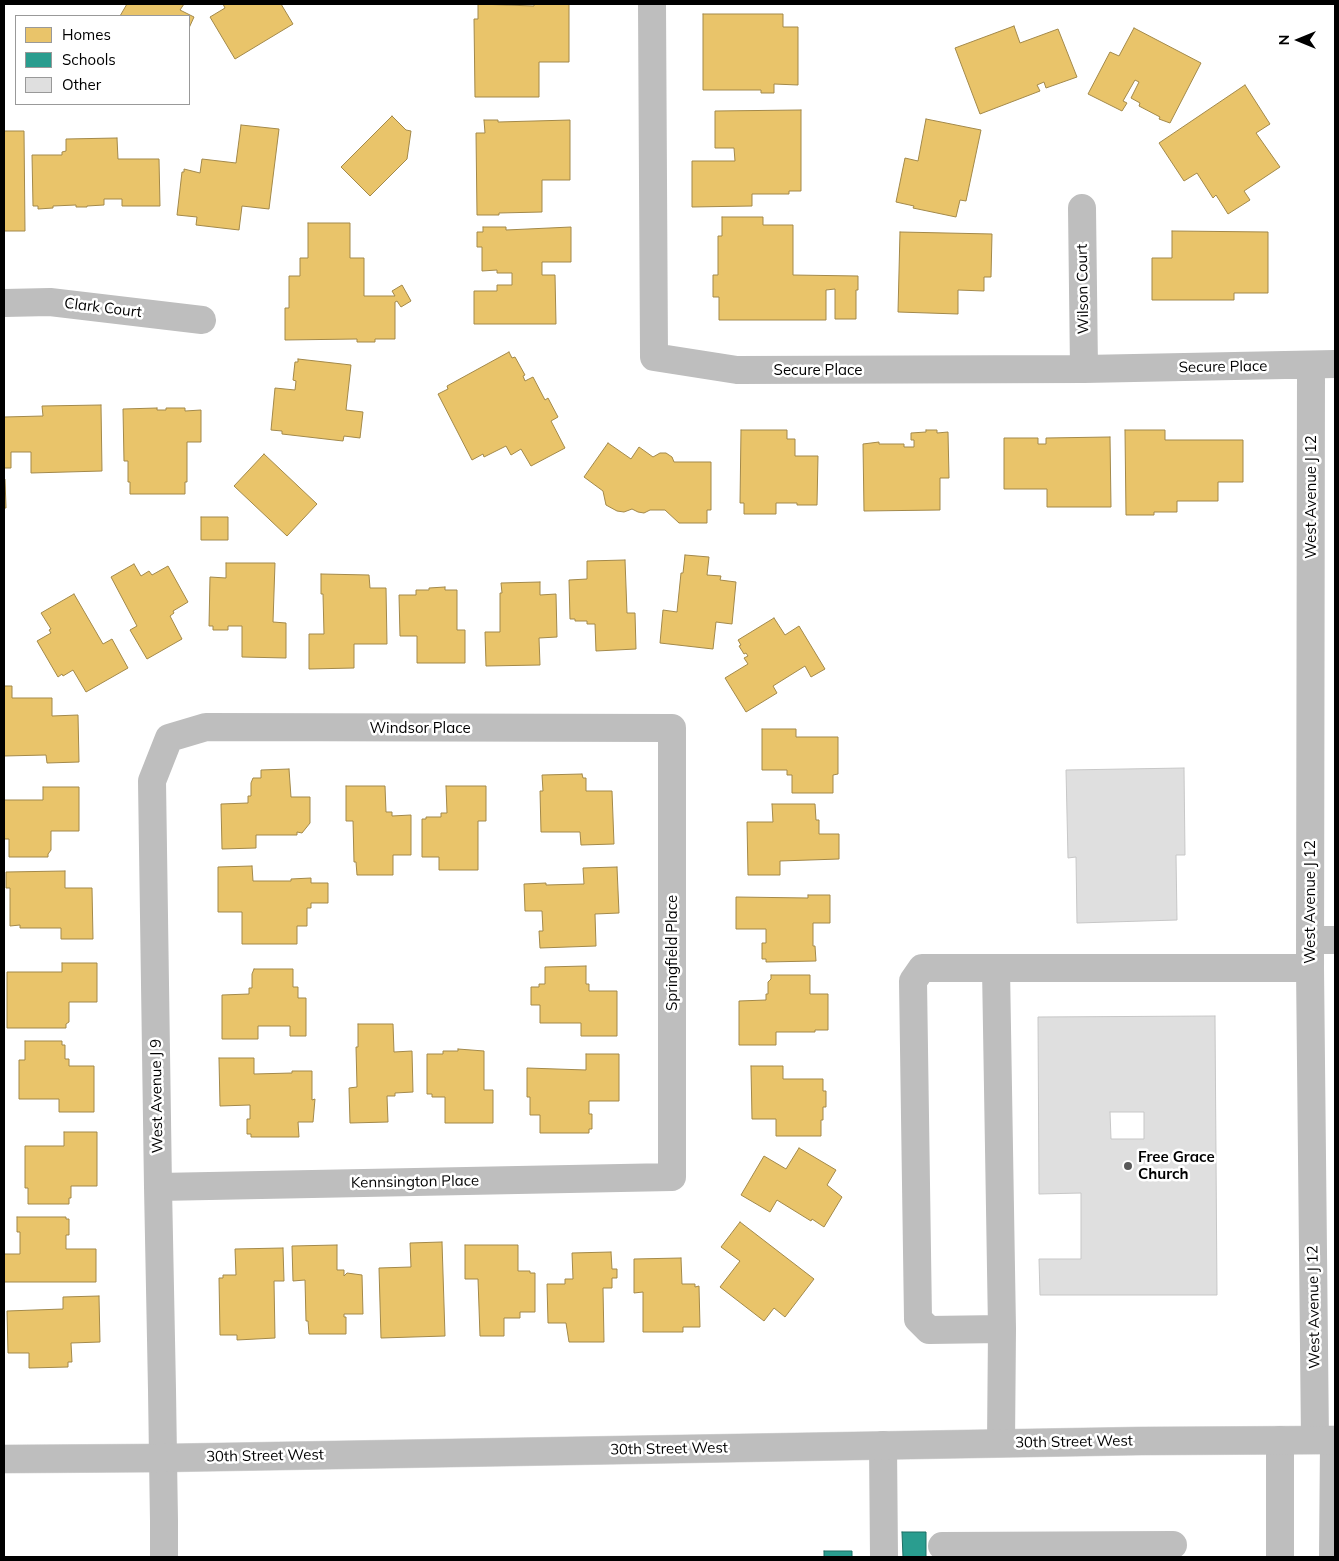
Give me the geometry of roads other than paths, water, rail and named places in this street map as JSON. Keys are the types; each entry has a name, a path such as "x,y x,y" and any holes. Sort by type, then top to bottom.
{"street":[{"name":"Secure Place","path":"652,4 654,356 737,370 1084,370 1323,364"},
{"name":"Wilson Court","path":"1082,208 1084,370"},
{"name":"Clark Court","path":"4,303 50,302 202,320"},
{"name":"West Avenue J 12","path":"1323,364 1322,940 1310,968 1333,1557"},
{"name":"Windsor Place","path":"169,738 206,727 672,728"},
{"name":"Springfield Place","path":"672,728 672,1177"},
{"name":"West Avenue J 9","path":"164,1557 152,781 169,738"},
{"path":"1002,1329 929,1330 918,1319 913,981 922,968 1310,968"},
{"path":"996,968 1002,1329 1001,1443"},
{"name":"Kennsington Place","path":"158,1187 672,1177"},
{"path":"1280,1440 1280,1557"},
{"name":"30th Street West","path":"4,1459 163,1458 1001,1443 1328,1440"},
{"path":"883,1445 884,1557"},
{"path":"942,1546 1173,1545"}],"place":[{"name":"Free Grace Church","path":"1128,1166"}]}
